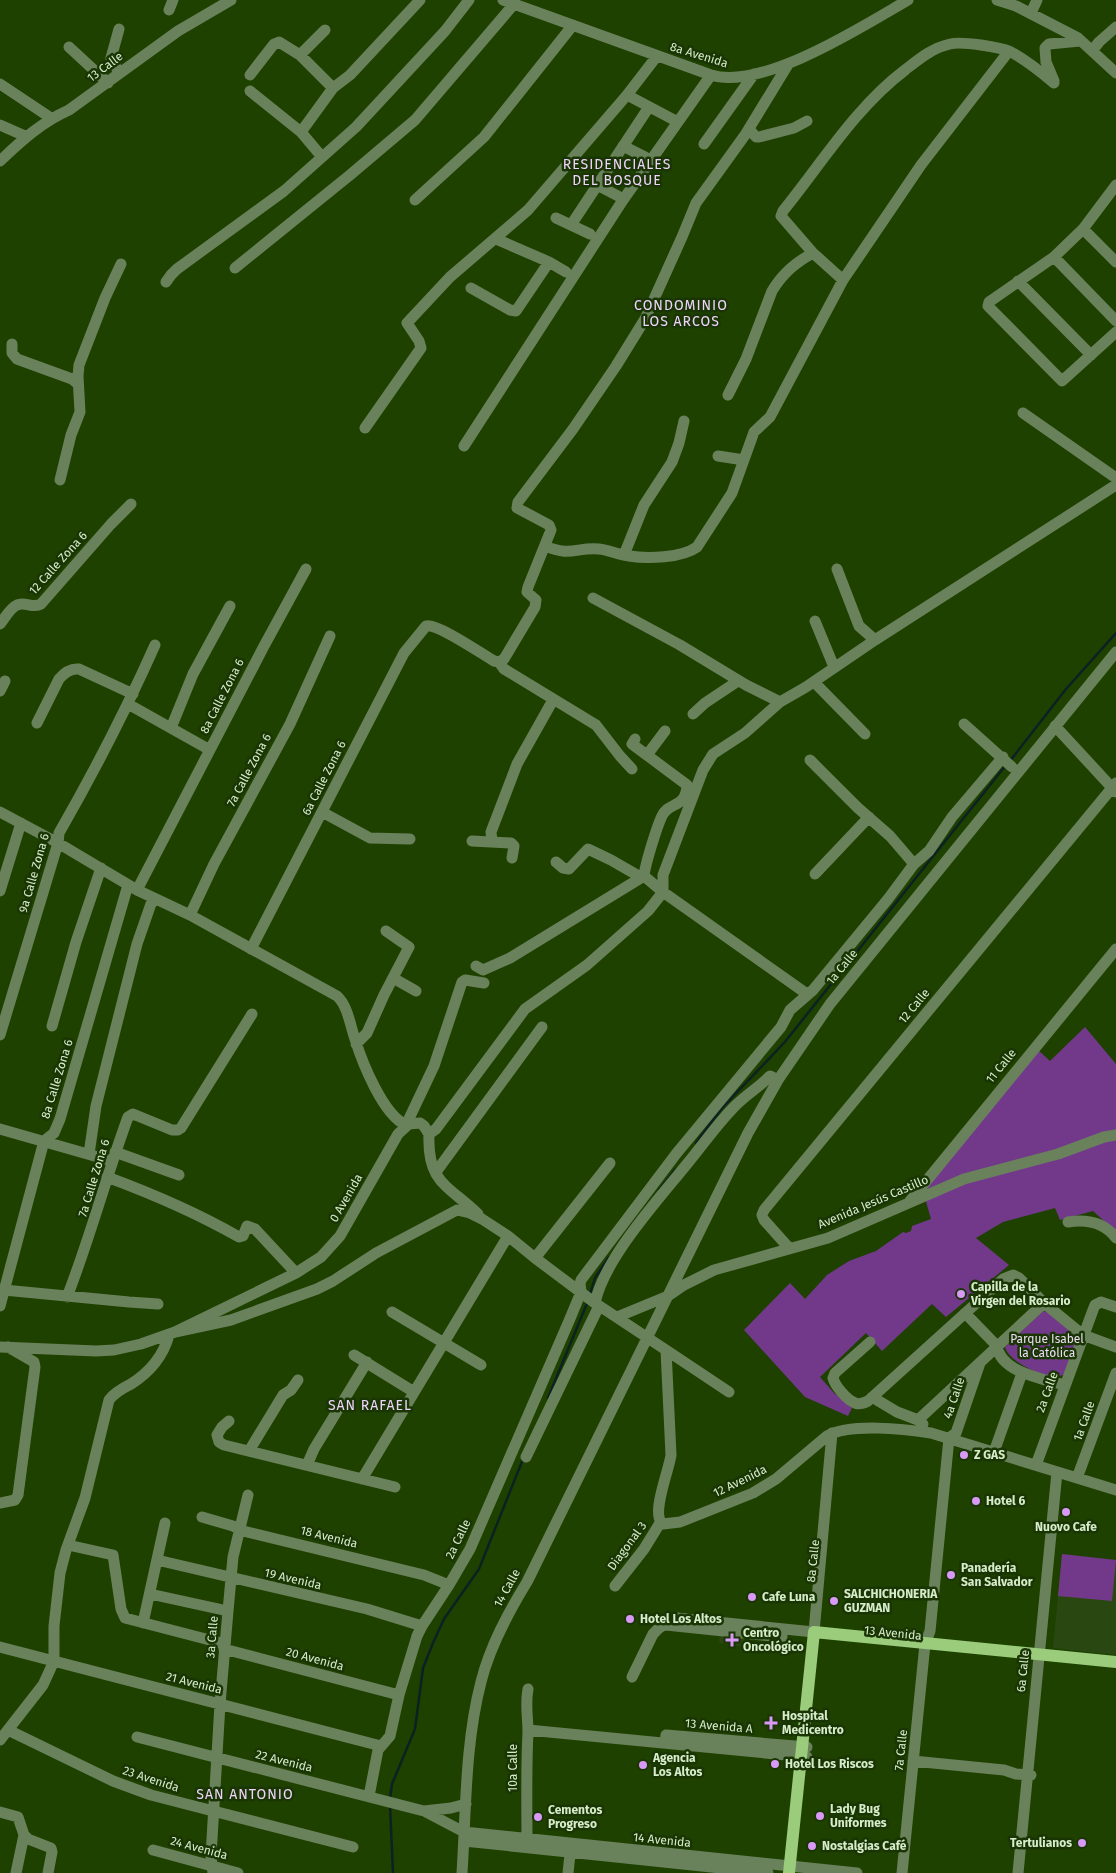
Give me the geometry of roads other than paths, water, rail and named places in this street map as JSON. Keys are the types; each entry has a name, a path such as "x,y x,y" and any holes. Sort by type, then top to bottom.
{"main road":[{"name":"13 Avenida","path":"817,1636 1116,1668"},
{"name":"8a Calle","path":"793,1869 817,1636"},
{"name":"13 Avenida","path":"1041,1659 1116,1662"}],"street":[{"name":"13 Calle","path":"0,161 26,136 51,118 69,110 108,83 178,30 231,0"},
{"path":"301,132 333,88 350,75 420,0"},
{"path":"166,282 170,274 284,191 356,127 445,31 469,0"},
{"name":"8a Avenida","path":"508,2 711,76 734,79 789,63 834,43 908,0"},
{"path":"997,0 1031,13 1080,41 1116,73"},
{"path":"1031,13 1036,0"},
{"path":"235,268 415,120 508,2"},
{"path":"415,200 484,137 573,25"},
{"path":"1092,51 1116,27"},
{"path":"119,29 111,58 119,73"},
{"path":"300,55 325,30"},
{"path":"844,280 813,253 781,216 843,132 888,83 924,54 951,44 978,45 1009,51 1037,69 1054,83 1046,62 1045,48 1050,44 1080,41"},
{"path":"250,75 277,42 283,43 300,55 333,88"},
{"path":"70,47 108,83"},
{"path":"545,546 565,552 598,548 624,555 661,557 689,551 697,546 726,504 754,432 770,418 844,280 921,165 1009,51"},
{"path":"365,428 421,348 420,342 407,323 450,277 528,210 657,56"},
{"path":"632,769 598,727 504,669 499,662 504,659 535,607 535,598 527,592 551,532 550,527 517,508 518,502 573,429 616,366 645,318 696,203 749,129 789,63"},
{"path":"704,144 754,74"},
{"path":"464,446 618,208 711,76"},
{"path":"0,84 51,118"},
{"path":"250,91 301,132 322,157"},
{"path":"626,95 678,122"},
{"path":"571,225 649,107"},
{"path":"749,129 756,137 759,137 794,128 807,121"},
{"path":"0,125 26,136"},
{"path":"623,146 645,157"},
{"path":"597,185 618,196"},
{"path":"1114,192 1083,229 1054,257 989,302 988,306 1060,380 1064,380 1116,332"},
{"path":"556,218 590,234"},
{"path":"1083,229 1116,262"},
{"path":"496,239 549,262 566,272"},
{"path":"728,395 746,359 772,291 789,268 813,253"},
{"path":"1054,257 1116,321"},
{"path":"471,288 510,310 516,311 549,262"},
{"path":"60,480 71,435 80,412 78,384 80,365 103,303 121,264"},
{"path":"1018,281 1091,355"},
{"path":"12,344 12,353 16,359 72,379 78,384"},
{"path":"1023,413 1116,478"},
{"path":"624,555 644,505 672,462 684,421"},
{"path":"718,456 744,460"},
{"path":"0,812 153,898 190,915 332,992 342,1000 356,1044 385,1104 397,1120 406,1125 420,1123 429,1134 441,1124 525,1010 595,959 648,911 663,892 663,875 706,764 713,754 745,733 780,702 814,682 874,640 1116,485"},
{"name":"12 Calle Zona 6","path":"0,624 16,605 24,604 35,607 41,604 131,504"},
{"name":"8a Calle Zona 6","path":"0,1306 44,1141 54,1133 60,1119 133,887 210,750 306,569"},
{"path":"837,569 859,626 874,640"},
{"path":"592,598 780,702"},
{"path":"171,728 193,674 230,606"},
{"path":"815,621 834,667"},
{"name":"6a Calle Zona 6","path":"251,949 404,653 422,629 428,625 444,631 494,661 499,662"},
{"name":"7a Calle Zona 6","path":"190,915 214,864 290,724 330,636"},
{"name":"9a Calle Zona 6","path":"0,1035 58,843 59,833 88,782 155,646"},
{"name":"1a Calle","path":"647,1337 714,1206 740,1149 778,1080 830,1004 1116,652"},
{"path":"37,723 60,679 67,671 79,669 130,699 171,728 210,750"},
{"path":"693,714 705,703 738,680"},
{"path":"814,682 865,734"},
{"path":"492,842 491,832 517,764 553,700"},
{"name":"2a Calle","path":"372,1797 378,1750 390,1736 399,1695 422,1626 470,1550 516,1439 581,1293 581,1280 676,1154 782,1027 790,1010 813,990 888,899 914,864 929,851 952,817 1007,762 964,724"},
{"path":"1055,726 1115,787"},
{"path":"647,755 665,731"},
{"path":"476,966 483,970 510,958 644,876 661,816 669,808 680,803 687,786 685,782 632,744 635,739"},
{"path":"810,760 890,836 914,864"},
{"name":"12 Calle","path":"788,1248 764,1220 762,1215 764,1210 1115,787"},
{"path":"322,812 370,838 410,840"},
{"path":"815,874 869,818"},
{"path":"0,891 21,823"},
{"path":"472,841 513,844 512,858"},
{"path":"556,862 563,868 569,869 588,849 634,873 644,876 663,892 807,994"},
{"path":"52,1026 76,942 101,868"},
{"path":"89,1154 96,1106 137,944 153,898"},
{"path":"356,1044 367,1033 409,947 386,931"},
{"name":"11 Calle","path":"908,1202 1116,949"},
{"path":"393,978 416,991"},
{"name":"0 Avenida","path":"4,1347 82,1351 114,1350 141,1344 172,1333 296,1273 321,1257 340,1236 398,1134 406,1125 434,1066 462,982 465,980 484,983"},
{"name":"7a Calle Zona 6","path":"67,1297 84,1254 107,1177 128,1117 130,1115 178,1130 183,1126 252,1014"},
{"path":"436,1172 542,1028"},
{"path":"526,1457 596,1303 599,1287 616,1256 720,1122 737,1104 770,1076 778,1080"},
{"path":"0,1128 89,1154 114,1156 179,1175"},
{"name":"0 Avenida","path":"429,1134 430,1152 436,1172 443,1185 473,1209 482,1219"},
{"name":"Avenida Jesús Castillo","path":"617,1318 668,1296 707,1273 836,1235 908,1202 976,1175 1058,1154 1104,1137 1116,1135"},
{"path":"535,1258 610,1163"},
{"path":"107,1177 164,1199 240,1237 243,1236 248,1226 255,1229 296,1273"},
{"name":"0 Avenida","path":"172,1333 231,1320 317,1289 333,1281 376,1253 453,1212 461,1211 482,1219 508,1236 581,1293"},
{"path":"1068,1222 1080,1220 1092,1222 1104,1227 1116,1238"},
{"path":"362,1479 508,1236"},
{"path":"870,1342 835,1373 833,1378 834,1384 852,1401 858,1404 868,1402 1003,1279 1013,1275 1019,1278 1044,1303 1083,1335 1116,1347"},
{"path":"4,1290 158,1304"},
{"path":"581,1293 729,1392"},
{"name":"2a Calle","path":"1036,1464 1093,1310 1099,1302 1116,1307"},
{"path":"918,1420 1044,1303"},
{"path":"392,1312 481,1365"},
{"path":"965,1313 996,1346 1003,1360 1022,1373 1064,1385"},
{"path":"0,1740 42,1685 54,1662 56,1600 60,1573 85,1498 109,1400 117,1392 138,1380 157,1362 172,1333"},
{"name":"14 Calle","path":"462,1873 472,1726 477,1698 487,1662 512,1605 527,1582 647,1337"},
{"path":"0,1503 15,1500 18,1495 35,1367 32,1361 4,1347"},
{"path":"660,1523 658,1507 670,1466 671,1455 666,1350"},
{"path":"354,1355 414,1392"},
{"path":"307,1465 314,1448 367,1362"},
{"name":"4a Calle","path":"949,1438 956,1433 980,1363"},
{"path":"994,1452 1022,1373"},
{"name":"1a Calle","path":"1077,1478 1116,1373"},
{"path":"250,1450 283,1395 291,1390 298,1380"},
{"path":"872,1397 897,1412 918,1420 931,1433"},
{"path":"229,1421 222,1427 217,1437 219,1442 224,1445 395,1487"},
{"path":"836,1432 900,1429 931,1433 1116,1490"},
{"name":"12 Avenida","path":"660,1523 669,1525 680,1522 753,1493 776,1479 816,1444 836,1432"},
{"name":"8a Calle","path":"817,1636 836,1432"},
{"name":"7a Calle","path":"909,1873 917,1765 949,1438"},
{"name":"6a Calle","path":"1018,1873 1025,1775 1041,1659 1060,1473"},
{"name":"3a Calle","path":"214,1870 211,1860 213,1811 224,1647 234,1557 248,1496"},
{"name":"18 Avenida","path":"202,1518 241,1530 424,1575 449,1585"},
{"path":"143,1623 165,1523"},
{"name":"Diagonal 3","path":"615,1586 644,1549 660,1523"},
{"name":"20 Avenida","path":"68,1545 113,1555 123,1617 127,1620 399,1695"},
{"name":"19 Avenida","path":"157,1560 367,1610 422,1626"},
{"path":"150,1594 228,1611"},
{"name":"13 Avenida","path":"666,1625 679,1618 817,1636"},
{"path":"632,1677 649,1640 659,1628 666,1625"},
{"name":"13 Avenida","path":"666,1625 817,1636"},
{"name":"21 Avenida","path":"0,1647 381,1746"},
{"name":"10a Calle","path":"527,1843 526,1755 528,1730 526,1707 528,1689"},
{"name":"23 Avenida","path":"8,1730 113,1781 159,1798 353,1847"},
{"name":"13 Avenida A","path":"528,1730 665,1743 666,1735 804,1752"},
{"name":"22 Avenida","path":"137,1737 424,1811 464,1836"},
{"path":"917,1765 1002,1776 1025,1775"},
{"name":"7a Calle","path":"902,1873 917,1765"},
{"name":"6a Calle","path":"1022,1873 1025,1775"},
{"name":"22 Avenida","path":"424,1811 466,1804"},
{"path":"0,1812 19,1818 24,1835 16,1873"},
{"path":"24,1835 32,1842 51,1848 48,1873"},
{"name":"14 Avenida","path":"464,1836 768,1873"},
{"path":"568,1873 575,1849"},
{"path":"575,1849 576,1873"},
{"name":"14 Avenida","path":"575,1849 857,1873"},
{"name":"24 Avenida","path":"153,1850 214,1870 238,1873"}],"waterway":[{"path":"1010,761 1066,689 1116,633"},
{"path":"696,1143 722,1108 784,1043 1006,765"},
{"path":"659,1190 676,1169"},
{"path":"590,1294 595,1278 609,1257"},
{"path":"548,1398 588,1301"},
{"path":"390,1799 392,1784 415,1729 423,1668 444,1619 479,1569 523,1459"},
{"path":"390,1805 393,1873"}],"place":[{"name":"Capilla de la Virgen del Rosario","path":"961,1294"},
{"name":"Z GAS","path":"964,1455"},
{"name":"Hotel 6","path":"976,1501"},
{"name":"Nuovo Cafe","path":"1066,1512"},
{"name":"Panadería San Salvador","path":"951,1575"},
{"name":"Cafe Luna","path":"752,1597"},
{"name":"SALCHICHONERIA GUZMAN","path":"834,1601"},
{"name":"Hotel Los Altos","path":"630,1619"},
{"name":"Centro Oncológico","path":"732,1640"},
{"name":"Hospital Medicentro","path":"771,1723"},
{"name":"Hotel Los Riscos","path":"775,1764"},
{"name":"Agencia Los Altos","path":"643,1765"},
{"name":"Lady Bug Uniformes","path":"820,1816"},
{"name":"Cementos Progreso","path":"538,1817"},
{"name":"Tertulianos","path":"1082,1843"},
{"name":"Nostalgias Café","path":"812,1846"}],"district":[{"name":"RESIDENCIALES DEL BOSQUE","path":"617,172"},
{"name":"CONDOMINIO LOS ARCOS","path":"681,314"},
{"name":"SAN RAFAEL","path":"370,1405"},
{"name":"SAN ANTONIO","path":"245,1794"}],"park label":[{"name":"Parque Isabel la Católica","path":"1047,1346"}]}
